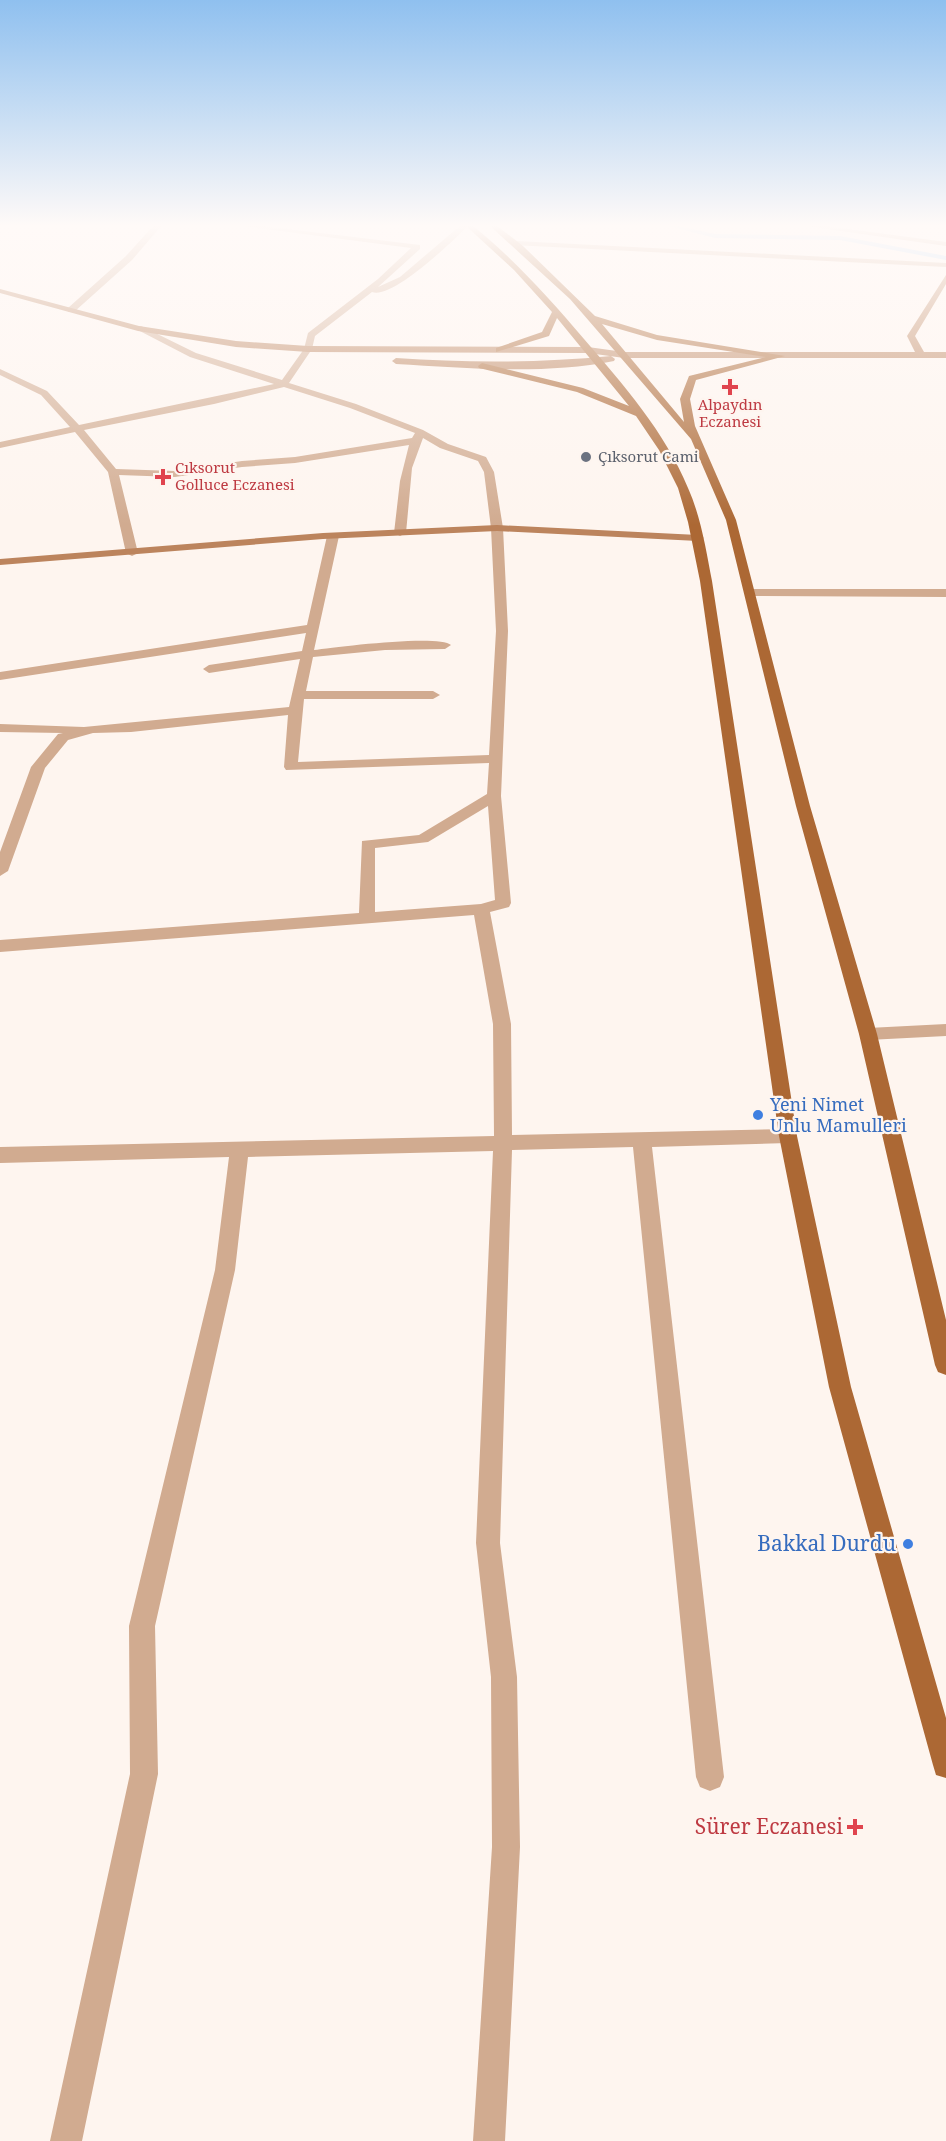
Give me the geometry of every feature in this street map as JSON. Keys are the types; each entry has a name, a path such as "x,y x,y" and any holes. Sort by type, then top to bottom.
{"main road":[{"path":"499,350 546,334 550,325"},
{"path":"567,325 643,416 682,488 698,538 788,1136 840,1387 946,1766"},
{"path":"600,325 694,440"},
{"path":"610,325 692,343 781,356"},
{"path":"781,356 719,369 692,378 685,399 694,440 731,520 751,593 803,806 868,1034 946,1365"},
{"path":"482,366 575,388 613,400 643,416"}],"street":[{"path":"127,325 236,344 308,349 588,350 624,355 946,355"},
{"path":"0,445 76,427 250,394 284,384 308,349 311,335 324,325"},
{"path":"918,325 911,336 921,356"},
{"path":"0,946 367,919 481,909 503,903 494,796 502,631 497,528 489,472 482,459 418,437 353,406 193,355 138,328"},
{"path":"308,349 353,358 482,366 599,362 624,355"},
{"path":"0,372 44,393 113,472 132,553"},
{"path":"113,472 176,474 418,437"},
{"path":"400,533 418,437"},
{"path":"0,562 333,536 497,528 698,538"},
{"path":"333,536 311,628 295,710 291,766 494,759"},
{"path":"751,593 946,593"},
{"path":"0,676 311,628"},
{"path":"209,669 306,653 404,644 445,645"},
{"path":"298,695 433,695"},
{"path":"0,728 131,728 295,710"},
{"path":"0,871 18,827 38,767 63,737 92,729"},
{"path":"367,919 367,844 423,838 494,796"},
{"path":"481,909 502,1024 503,1143 488,1543 504,1677 506,1847 489,2141"},
{"path":"868,1034 946,1030"},
{"path":"0,1155 503,1143 642,1142 788,1136"},
{"path":"642,1142 710,1777"},
{"path":"66,2141 144,1774 142,1626 225,1270 239,1149"}],"place":[{"name":"Alpaydın Eczanesi","path":"730,387"},
{"name":"Çıksorut Cami","path":"586,457"},
{"name":"Cıksorut Golluce Eczanesi","path":"163,477"},
{"name":"Yeni Nimet Unlu Mamulleri","path":"758,1115"},
{"name":"Bakkal Durdu","path":"908,1544"},
{"name":"Sürer Eczanesi","path":"855,1827"}]}
